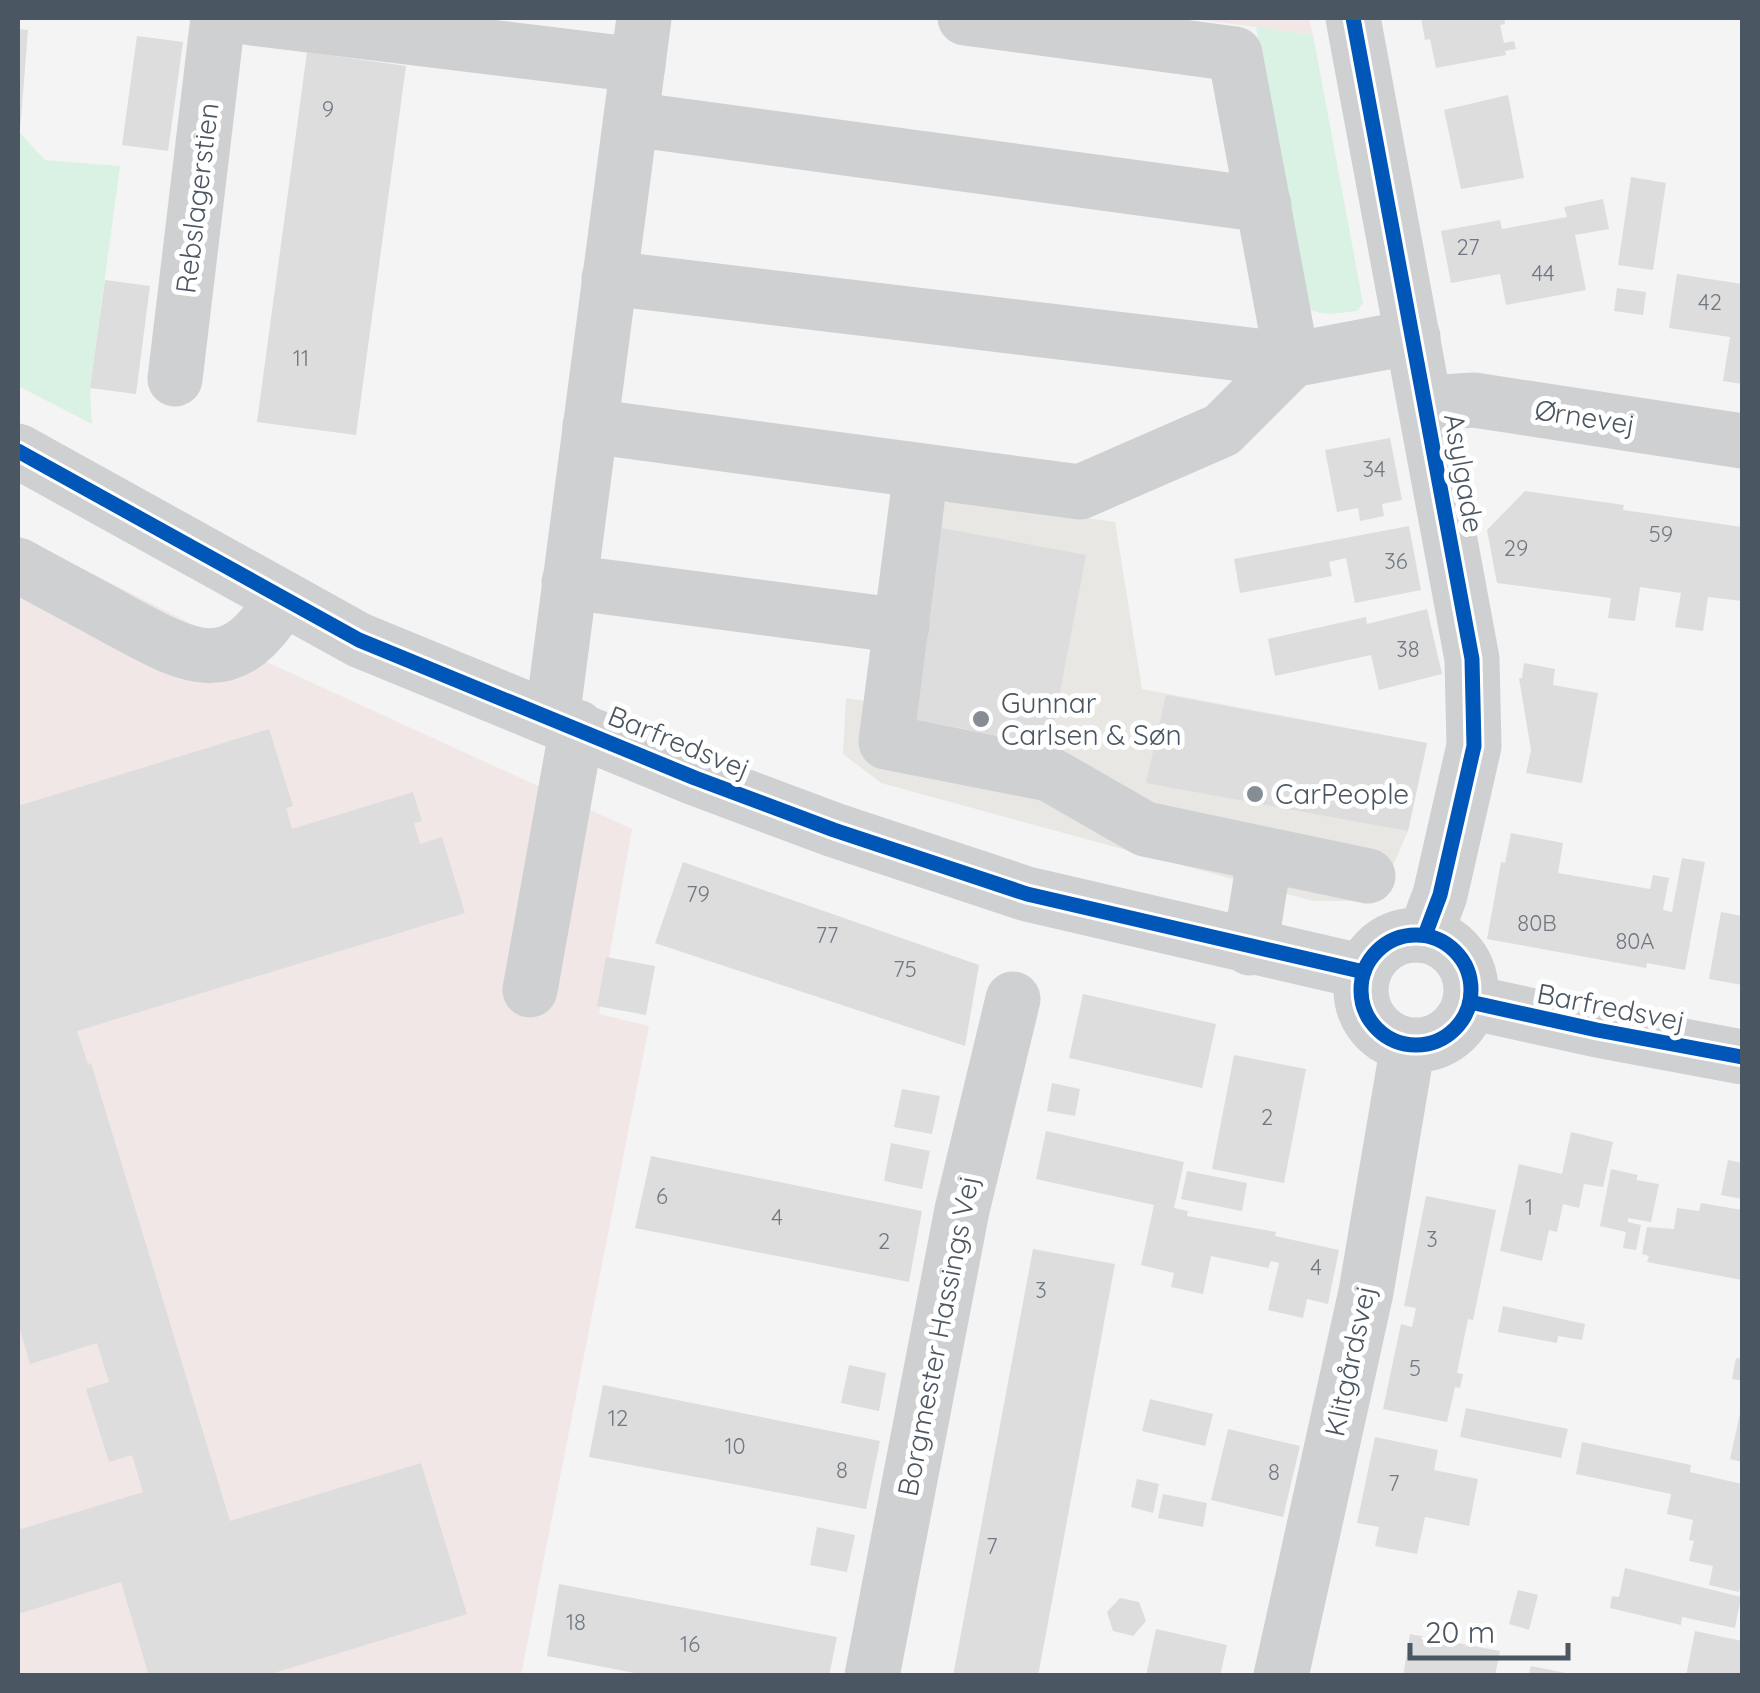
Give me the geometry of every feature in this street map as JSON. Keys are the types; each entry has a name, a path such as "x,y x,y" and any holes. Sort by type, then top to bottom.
{"street":[{"name":"Rebslagerstien","path":"175,378 218,18"},
{"path":"251,18 641,41 569,582 564,723 530,990"},
{"path":"965,18 1236,54 1292,360"},
{"name":"Asylgade","path":"1353,18 1472,659 1474,746 1440,895 1424,935"},
{"path":"630,119 1264,204"},
{"path":"609,278 1292,360 1412,337"},
{"path":"590,426 1080,492 1222,430 1292,360"},
{"name":"Ørnevej","path":"1426,403 1474,400 1742,441"},
{"name":"Barfredsvej","path":"18,451 360,640 695,778 834,830 1027,894 1364,972"},
{"path":"922,471 886,742 1049,774 1145,829 1368,876"},
{"path":"18,566 162,643 195,656 230,652 244,644 266,627 283,598"},
{"path":"569,582 902,626"},
{"path":"1250,948 1266,855"},
{"path":"1424,935 1442,940 1457,951 1472,984 1470,1002 1455,1031 1440,1040 1408,1045 1390,1039 1375,1027 1361,992 1364,972 1380,947 1394,938 1424,935"},
{"name":"Borgmester Hassings Vej","path":"872,1676 962,1210 1014,998"},
{"name":"Barfredsvej","path":"1470,1002 1742,1057"},
{"name":"Klitgårdsvej","path":"1280,1676 1366,1292 1408,1045"}],"shaded area":[{"path":"1188,18 1309,18 1313,35 1256,27"},
{"path":"952,499 1115,522 1142,689 1427,743 1408,831 1388,877 1372,894 1351,901 1313,901 881,783 843,754 846,698 896,706 932,510"},
{"path":"18,536 271,664 632,829 599,1014 649,1026 521,1675 18,1675"}],"green space":[{"path":"1256,27 1313,35 1363,303 1357,311 1323,313 1304,305"},
{"path":"18,131 45,160 120,166 90,388 92,424 18,386"}],"building":[{"path":"1421,18 1504,18 1505,24 1500,25 1504,43 1514,41 1516,49 1505,51 1506,55 1436,68"},
{"path":"18,29 28,30 20,131 18,131"},
{"path":"137,36 183,42 168,151 122,145"},
{"path":"307,52 406,66 356,435 257,422"},
{"path":"1508,95 1524,178 1461,189 1444,110"},
{"path":"1631,177 1666,183 1653,270 1618,265"},
{"path":"1603,199 1609,229 1575,235 1586,290 1506,305 1500,274 1451,283 1441,231 1500,220 1502,229 1567,217 1564,207"},
{"path":"1677,274 1742,284 1742,384 1723,381 1730,337 1669,328"},
{"path":"105,280 150,286 136,394 90,388"},
{"path":"1617,288 1646,292 1643,315 1614,311"},
{"path":"1390,438 1402,500 1382,504 1384,516 1360,521 1358,508 1337,512 1325,450"},
{"path":"1525,491 1742,527 1742,601 1708,597 1703,631 1675,627 1681,593 1640,587 1635,621 1608,618 1611,598 1497,583 1487,530"},
{"path":"1409,526 1421,590 1355,603 1346,558 1329,562 1332,576 1240,593 1234,559"},
{"path":"941,528 1086,555 1050,745 906,718"},
{"path":"1427,609 1442,674 1379,690 1371,655 1275,676 1268,639 1366,617 1367,624"},
{"path":"1524,663 1555,669 1553,685 1598,693 1582,783 1526,773 1531,750 1519,678"},
{"path":"1166,695 1427,743 1408,831 1146,783"},
{"path":"269,729 293,806 286,808 292,829 413,792 422,821 414,823 420,844 442,837 465,913 77,1031 88,1064 91,1063 230,1521 421,1463 467,1614 264,1676 149,1676 121,1582 18,1614 18,1530 143,1492 132,1455 109,1462 86,1389 109,1382 97,1343 30,1364 18,1323 18,806"},
{"path":"1511,833 1563,843 1558,873 1650,889 1653,875 1669,878 1663,910 1672,912 1682,858 1705,862 1685,970 1647,963 1646,968 1487,939 1501,862 1505,863"},
{"path":"683,862 979,965 965,1046 655,943"},
{"path":"1721,912 1742,916 1742,985 1709,979"},
{"path":"606,957 655,966 646,1015 597,1006"},
{"path":"1083,994 1216,1024 1202,1088 1069,1058"},
{"path":"1234,1055 1306,1069 1284,1183 1212,1169"},
{"path":"1052,1083 1080,1089 1075,1116 1047,1111"},
{"path":"902,1089 940,1096 932,1134 894,1127"},
{"path":"1046,1131 1184,1162 1174,1208 1188,1211 1187,1216 1276,1232 1275,1236 1339,1250 1328,1304 1307,1299 1303,1318 1268,1310 1279,1263 1271,1261 1268,1268 1211,1256 1203,1294 1171,1287 1174,1273 1141,1265 1154,1205 1036,1179"},
{"path":"1571,1132 1613,1142 1603,1187 1584,1184 1579,1208 1563,1204 1557,1232 1549,1230 1542,1261 1500,1251 1519,1164 1562,1174"},
{"path":"891,1143 930,1151 922,1189 884,1181"},
{"path":"651,1156 922,1211 909,1282 635,1228"},
{"path":"1728,1160 1742,1163 1742,1199 1721,1195"},
{"path":"1611,1169 1638,1175 1636,1180 1659,1184 1651,1222 1628,1218 1628,1222 1641,1225 1636,1250 1623,1248 1626,1232 1600,1226"},
{"path":"1187,1171 1247,1183 1242,1211 1181,1199"},
{"path":"1426,1196 1496,1210 1473,1320 1468,1319 1457,1373 1463,1374 1460,1388 1455,1387 1447,1422 1383,1409 1401,1324 1412,1327 1416,1308 1404,1306"},
{"path":"1701,1203 1742,1210 1742,1280 1647,1262 1649,1256 1642,1254 1647,1227 1674,1229 1677,1208 1699,1211"},
{"path":"1033,1249 1115,1264 1038,1676 953,1676"},
{"path":"1503,1306 1585,1324 1582,1340 1558,1336 1557,1343 1498,1332"},
{"path":"1736,1358 1742,1359 1742,1381 1732,1379"},
{"path":"849,1365 886,1373 879,1411 841,1403"},
{"path":"603,1385 880,1441 866,1509 589,1457"},
{"path":"1150,1399 1213,1414 1205,1446 1142,1431"},
{"path":"1466,1408 1568,1429 1561,1458 1460,1437"},
{"path":"1742,1410 1742,1462 1730,1459"},
{"path":"1228,1429 1300,1446 1283,1517 1211,1500"},
{"path":"1375,1437 1438,1450 1434,1470 1478,1479 1469,1526 1425,1517 1417,1554 1375,1546 1379,1527 1357,1523"},
{"path":"1582,1442 1691,1465 1690,1472 1742,1484 1739,1592 1709,1585 1713,1566 1689,1561 1694,1541 1689,1540 1693,1520 1667,1514 1671,1494 1576,1474"},
{"path":"1137,1479 1159,1484 1153,1513 1131,1507"},
{"path":"1163,1494 1207,1503 1203,1527 1158,1518"},
{"path":"817,1527 855,1535 847,1572 810,1565"},
{"path":"1625,1568 1741,1597 1735,1628 1682,1617 1681,1625 1610,1608 1612,1596 1619,1597"},
{"path":"559,1584 837,1637 829,1676 650,1676 547,1656"},
{"path":"1518,1590 1538,1595 1529,1630 1509,1624"},
{"path":"1120,1598 1139,1602 1146,1621 1133,1636 1113,1631 1107,1612"},
{"path":"1156,1629 1227,1645 1220,1676 1146,1676"},
{"path":"1695,1631 1742,1641 1742,1676 1686,1676"},
{"path":"1410,1634 1500,1651 1495,1676 1403,1676"},
{"path":"1531,1666 1571,1674 1571,1676 1528,1676"}],"cycle path":[{"path":"1353,18 1472,659 1474,746 1440,895 1425,935"},
{"path":"18,451 359,640 695,778 834,830 1027,894 1364,972"},
{"path":"1416,935 1437,939 1455,951 1467,969 1471,990 1467,1011 1455,1029 1437,1041 1416,1045 1395,1041 1377,1029 1365,1011 1361,990 1365,969 1377,951 1395,939 1416,935"},
{"path":"1470,1002 1742,1057"}],"place":[{"name":"Gunnar Carlsen & Søn","path":"981,719"},
{"name":"CarPeople","path":"1255,794"}]}
